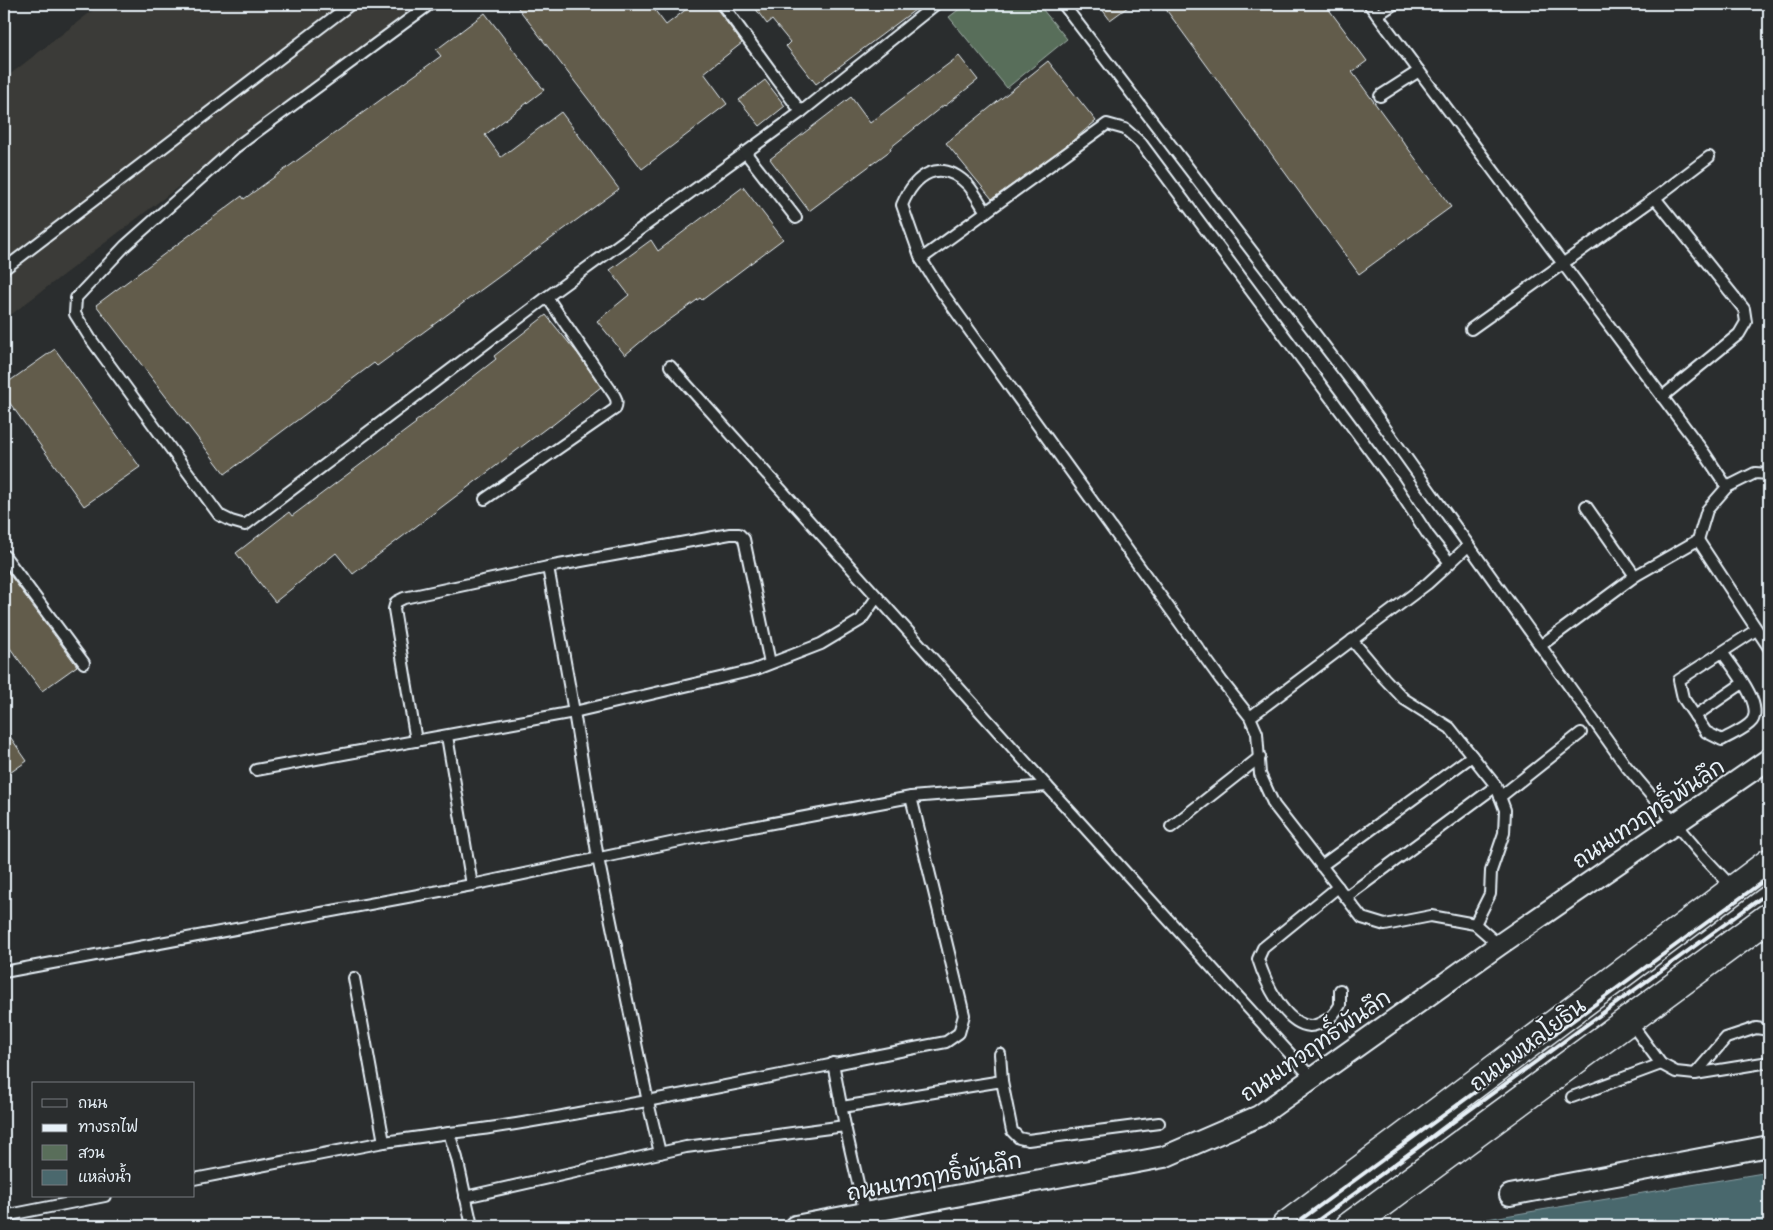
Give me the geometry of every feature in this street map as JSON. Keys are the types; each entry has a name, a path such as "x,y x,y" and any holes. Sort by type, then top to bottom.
{"main road":[{"name":"ถนนพหลโยธิน","path":"1286,1226 1769,863"},
{"path":"1734,888 1766,920"},
{"name":"ถนนพหลโยธิน","path":"1350,1226 1766,920"}],"street":[{"name":"ถนนเทวฤทธิ์พันลึก","path":"795,1226 1164,1157 1259,1116 1499,945 1769,759"},
{"path":"1510,1195 1769,1146"}],"lane":[{"path":"4,269 352,4"},
{"path":"430,4 236,148 125,246 76,298 75,314 90,338 219,514 231,521 245,525 547,297 801,112 936,4"},
{"path":"722,4 801,112"},
{"path":"1063,4 1358,390 1626,766 1674,823 1734,888"},
{"path":"1369,4 1705,454 1727,487"},
{"path":"1377,15 1394,4"},
{"path":"1380,96 1419,71"},
{"path":"921,259 1107,124 1125,130 1140,143 1394,483 1428,535 1450,563"},
{"path":"745,152 796,218"},
{"path":"1471,329 1655,198 1709,156"},
{"path":"986,212 968,186 955,175 941,169 924,174 907,192 902,205 921,259 939,288 1215,672 1250,717 1257,733 1260,774 1274,805 1362,918 1385,924 1431,916 1475,924 1499,945"},
{"path":"1655,198 1744,310 1746,322 1739,334 1662,397"},
{"path":"485,500 615,410 617,405 616,398 547,297"},
{"path":"670,366 1311,1078"},
{"path":"1540,646 1635,576 1698,540 1706,510 1727,487 1756,472 1769,474"},
{"path":"1586,506 1635,576"},
{"path":"416,741 394,609 396,602 404,598 548,567 739,534 744,538 770,663"},
{"path":"1698,540 1769,648"},
{"path":"1250,717 1427,584 1468,546"},
{"path":"4,555 84,663"},
{"path":"548,567 598,858 660,1152"},
{"path":"256,770 574,712 754,670 821,644 861,620 876,597"},
{"path":"1722,652 1754,700 1756,713 1751,723 1722,740 1706,732 1683,698 1680,680 1722,652 1756,630"},
{"path":"1352,640 1404,698 1450,728 1496,786 1505,810 1504,833 1491,871 1490,894 1475,924"},
{"path":"1695,716 1742,683"},
{"path":"1500,797 1581,732"},
{"path":"447,736 472,886"},
{"path":"1321,866 1472,756"},
{"path":"1171,827 1260,757"},
{"path":"4,972 472,886 699,837 911,797 1047,786"},
{"path":"1346,897 1496,786"},
{"path":"195,1179 384,1142 482,1130 648,1102 833,1063 946,1042 959,1033 964,1015 911,797"},
{"path":"1338,887 1264,948 1258,959 1263,975 1282,1008 1297,1022 1312,1026 1329,1019 1340,1005 1340,990"},
{"path":"354,978 384,1142"},
{"path":"1629,1021 1661,1064 1676,1072 1695,1074 1769,1062"},
{"path":"1695,1074 1726,1038 1756,1028 1769,1030"},
{"path":"1000,1054 1002,1081 1012,1131 1019,1138 1028,1140 1159,1123"},
{"path":"833,1063 845,1126 866,1214"},
{"path":"1572,1097 1661,1064"},
{"path":"842,1107 1002,1081"},
{"path":"465,1197 686,1147 845,1126"},
{"path":"449,1133 457,1158 472,1226"},
{"path":"4,1216 95,1198"}],"shaded area":[{"path":"101,4 418,4 4,320 4,79"}],"green space":[{"path":"966,4 1038,4 1067,39 1007,88 949,17"}],"water":[{"path":"1769,1172 1769,1226 1437,1226 1469,1222"}],"building":[{"path":"515,4 650,4 666,25 693,4 715,4 742,43 704,73 727,104 642,169"},
{"path":"752,4 923,4 816,84 786,46 790,42 772,20 767,24"},
{"path":"1098,4 1132,4 1110,20"},
{"path":"1162,4 1325,4 1367,61 1352,72 1451,207 1359,274"},
{"path":"485,13 544,90 485,135 501,157 561,112 619,189 377,366 374,363 225,474 96,305 242,196 244,199 441,56 436,50"},
{"path":"959,56 978,80 890,148 891,150 809,211 770,159 851,97 870,123"},
{"path":"1048,61 1096,121 1066,146 992,199 946,143"},
{"path":"765,80 785,106 760,126 739,100"},
{"path":"743,187 783,239 702,300 700,298 650,334 625,355 597,321 629,295 610,270 651,240 658,251"},
{"path":"546,315 578,354 601,387 353,574 336,553 275,602 236,553 289,512 292,516 416,423 496,359 494,356"},
{"path":"55,349 140,467 84,506 4,395 4,385"},
{"path":"4,567 77,666 42,691 4,640"},
{"path":"4,728 27,761 4,777"}],"railway":[{"path":"1292,1226 1769,877"},
{"path":"1310,1226 1769,892"}]}
